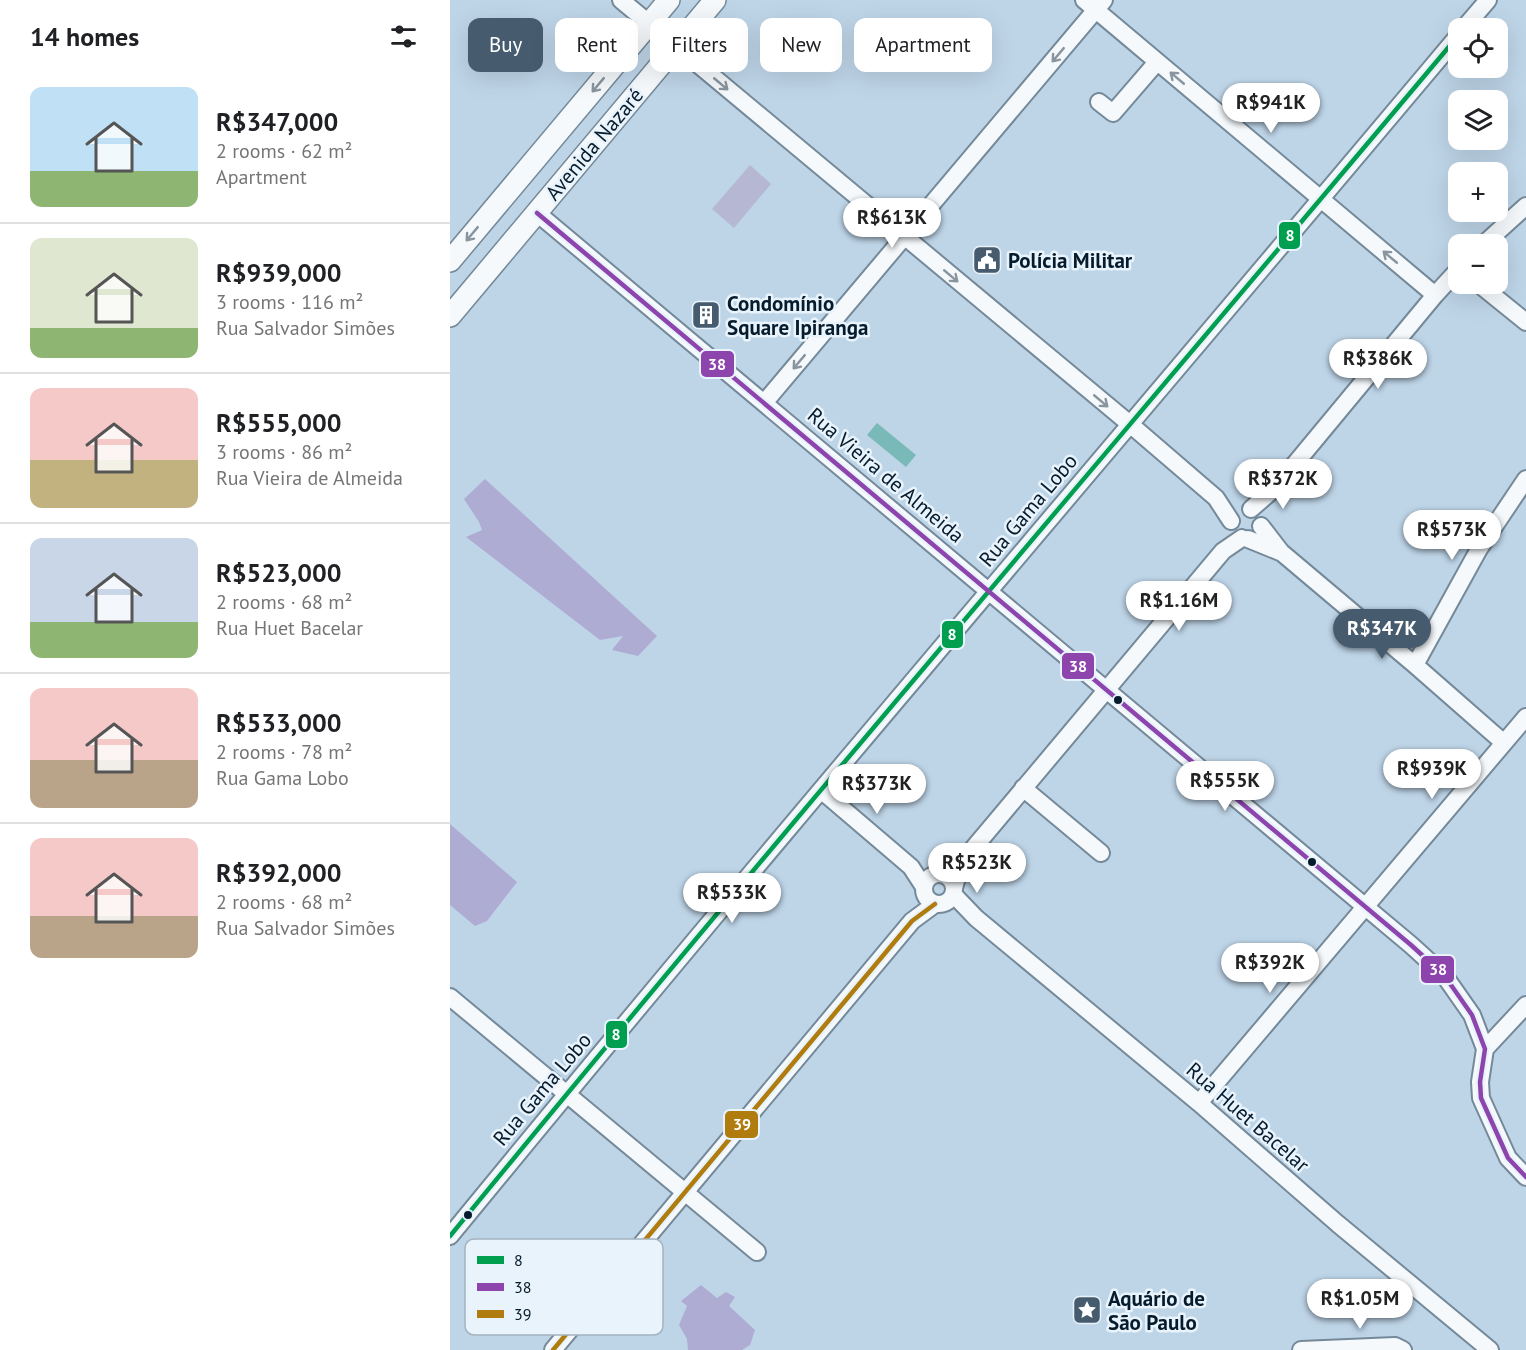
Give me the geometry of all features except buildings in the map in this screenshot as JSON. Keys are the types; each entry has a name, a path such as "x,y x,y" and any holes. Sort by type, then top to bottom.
{"main road":[{"name":"Avenida Nazaré","path":"450,261 669,0"},
{"name":"Avenida Nazaré","path":"700,18 715,0"},
{"name":"Avenida Nazaré","path":"450,316 655,72"}],"street":[{"path":"621,0 649,24"},
{"path":"1473,18 1488,0"},
{"path":"764,403 905,238 1094,3 1157,62 1435,295"},
{"name":"Rua Gama Lobo","path":"450,1236 989,591 1448,48"},
{"path":"1099,102 1113,113 1157,62"},
{"path":"706,72 1216,498 1238,531 1281,552"},
{"path":"1495,234 1526,206"},
{"name":"Rua Vieira de Almeida","path":"537,213 1108,690 1444,975 1472,1015 1485,1049 1480,1082 1481,1098 1508,1158 1526,1178"},
{"path":"1254,515 1448,281"},
{"path":"1491,294 1526,322"},
{"path":"1415,665 1479,549 1526,479"},
{"path":"1216,498 1254,515 1281,552 1504,743"},
{"path":"646,1239 1223,551 1238,531 1239,510 1254,515"},
{"path":"1238,531 1259,532 1254,515"},
{"path":"1199,1103 1526,717"},
{"path":"1023,788 1101,853"},
{"name":"Rua Huet Bacelar","path":"822,790 938,890 976,918 1199,1103 1338,1224 1490,1350"},
{"path":"450,997 757,1252"},
{"path":"1485,1049 1526,1005"},
{"path":"553,1350 566,1335"},
{"path":"1301,1350 1395,1346 1403,1350"}],"shaded area":[{"path":"750,165 771,184 734,228 712,209"},
{"path":"877,423 916,455 906,467 867,435"},
{"path":"485,479 657,636 638,656 612,650 623,636 600,640 466,537 482,530 464,499"},
{"path":"450,824 517,882 487,921 475,926 450,905"},
{"path":"701,1285 717,1298 726,1292 735,1297 729,1306 755,1330 750,1345 742,1350 688,1350 687,1339 679,1325 687,1306 681,1301"}],"transit line":[{"name":"8","path":"450,1236 826,784 1448,48"},
{"name":"38","path":"537,213 1444,975 1472,1015 1485,1049 1480,1082 1481,1098 1508,1158 1526,1177"},
{"name":"39","path":"646,1239 912,921 935,904"},
{"name":"39","path":"553,1350 566,1335"}],"place":[{"name":"Polícia Militar","path":"987,260"},
{"name":"Condomínio Square Ipiranga","path":"706,315"},
{"name":"Aquário de São Paulo","path":"1087,1310"}]}
